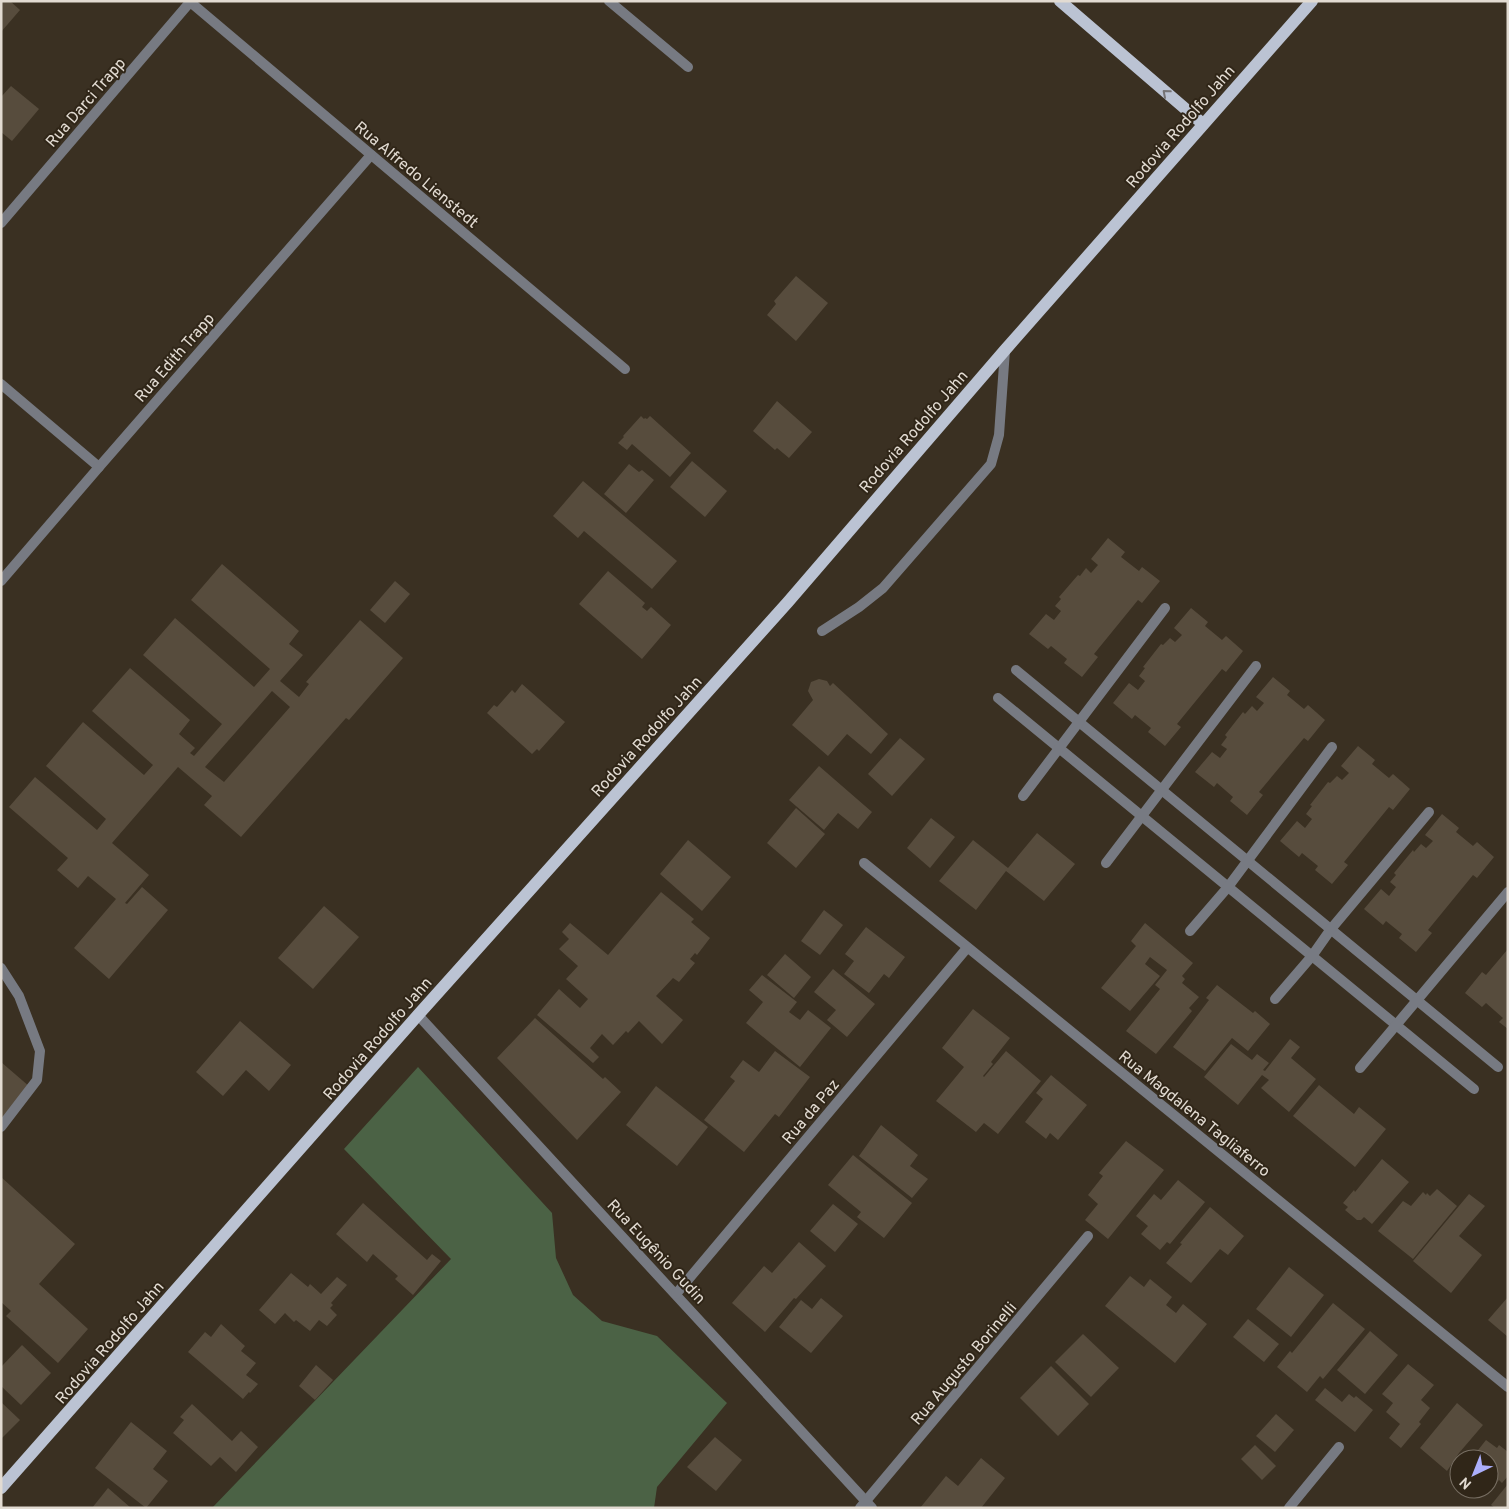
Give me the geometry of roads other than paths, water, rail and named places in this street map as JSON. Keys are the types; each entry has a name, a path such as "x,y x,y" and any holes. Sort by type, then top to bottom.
{"main road":[{"path":"1060,1 1204,124"},
{"name":"Rodovia Rodolfo Jahn","path":"1,1488 418,1015 788,602 1005,350 1312,1"}],"street":[{"path":"609,1 688,67"},
{"name":"Rua Alfredo Lienstedt","path":"190,2 625,369"},
{"name":"Rua Darci Trapp","path":"1,223 190,2"},
{"name":"Rua Edith Trapp","path":"1,581 371,154"},
{"path":"822,630 860,607 883,588 991,464 999,435 1005,350"},
{"path":"1,384 98,467"},
{"path":"1023,796 1058,747 1165,608"},
{"path":"1106,863 1256,666"},
{"path":"1016,670 1498,1067"},
{"path":"998,698 1474,1089"},
{"path":"1190,931 1228,887 1332,747"},
{"path":"1274,999 1312,956 1331,930 1429,812"},
{"name":"Rua Magdalena Tagliaferro","path":"864,863 1508,1386"},
{"path":"1360,1068 1508,892"},
{"name":"Rua da Paz","path":"676,1294 967,948"},
{"path":"1,968 19,996 40,1051 36,1080 1,1127"},
{"name":"Rua Eugênio Gudin","path":"418,1015 676,1294 866,1506"},
{"name":"Rua Augusto Borinelli","path":"866,1506 1088,1236"},
{"path":"1289,1508 1339,1447"}]}
